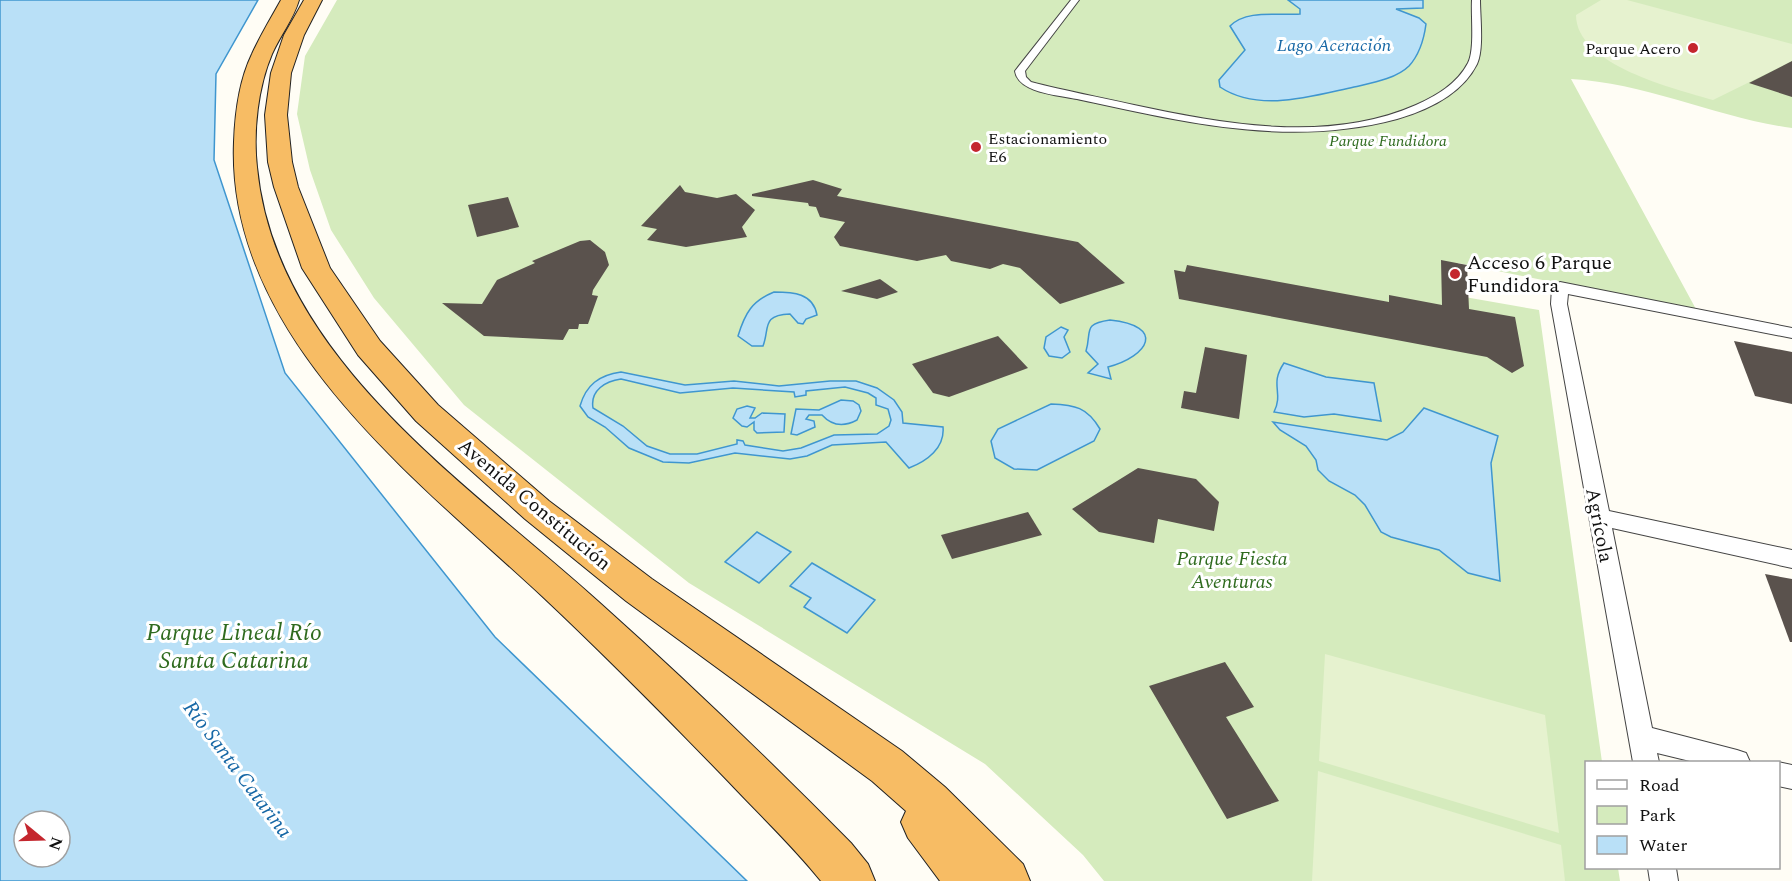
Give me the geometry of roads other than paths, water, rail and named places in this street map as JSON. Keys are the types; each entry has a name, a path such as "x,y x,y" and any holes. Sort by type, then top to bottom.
{"highway":[{"path":"291,0 268,39 252,78 243,146 248,197 255,224 278,283 295,315 342,382 409,454 558,589 711,734 777,800 851,881"},
{"name":"Avenida Constitución","path":"312,0 294,35 281,73 276,116 280,162 286,187 316,268 369,348 427,413 537,510 639,590 844,734 929,802 1006,881"},
{"path":"844,734 891,783 970,881"}],"street":[{"path":"1075,0 1020,71 1021,78 1028,84 1214,124 1258,129 1305,130 1348,126 1389,118 1445,95 1462,79 1474,62 1476,0"},
{"name":"Agrícola","path":"1646,761 1559,304 1560,287 1792,333"},
{"path":"1598,517 1792,559"},
{"path":"1642,737 1733,761"}],"water":[{"name":"Río Santa Catarina","path":"0,0 258,0 216,74 214,160 285,373 495,637 747,881 0,881"},
{"name":"Lago Aceración","path":"1288,0 1423,0 1423,8 1396,9 1419,18 1426,24 1423,41 1416,56 1404,70 1368,84 1303,98 1268,101 1235,95 1220,87 1219,80 1245,50 1230,26 1245,17 1254,15 1300,14 1300,9"},
{"path":"774,292 795,293 807,298 815,308 817,315 806,319 803,324 798,323 790,314 775,317 768,324 763,346 752,346 738,336 743,321 760,299"},
{"path":"1110,320 1128,323 1139,328 1145,335 1145,342 1141,349 1133,356 1108,367 1111,379 1088,373 1098,364 1086,351 1092,326"},
{"path":"1061,327 1068,330 1064,337 1070,352 1062,358 1049,356 1044,348 1046,337"},
{"path":"1284,363 1326,377 1374,383 1381,421 1334,414 1304,417 1274,412 1278,399 1278,377"},
{"path":"621,372 685,385 734,381 779,386 856,381 877,388 894,400 902,412 903,423 943,427 943,435 933,453 922,462 909,468 886,442 832,445 807,456 790,459 735,453 689,463 663,462 629,448 605,427 588,417 580,406 586,392 594,382","holes":["621,379 680,393 733,388 794,392 795,397 806,395 806,391 845,387 868,393 876,398 876,405 888,409 891,420 889,426 877,434 834,435 801,448 783,451 745,445 743,441 737,440 737,444 697,454 670,454 647,446 623,426 593,408 597,391 605,384"]},
{"path":"841,400 853,401 859,405 861,411 857,420 847,424 838,424 822,415 809,415 806,419 814,421 815,427 797,435 791,434 796,409 819,410"},
{"path":"1051,404 1074,407 1090,416 1100,429 1094,441 1037,470 1014,469 995,458 991,441 998,429"},
{"path":"747,406 755,408 750,418 755,418 762,413 785,414 784,432 757,433 754,430 754,422 747,427 742,426 733,418 737,409"},
{"path":"1424,408 1498,436 1491,463 1500,581 1468,573 1439,550 1391,537 1381,532 1365,505 1355,495 1329,481 1318,470 1316,460 1306,446 1280,430 1273,422 1387,440 1403,432"},
{"path":"757,532 791,552 759,583 725,562"},
{"path":"812,563 875,600 847,633 804,607 811,598 790,586"}],"place":[{"name":"Parque Acero","path":"1693,48"},
{"name":"Estacionamiento E6","path":"976,147"},
{"name":"Acceso 6 Parque Fundidora","path":"1455,274"}],"park label":[{"name":"Parque Fundidora","path":"1388,140"},
{"name":"Parque Fiesta Aventuras","path":"1232,570"},
{"name":"Parque Lineal Río Santa Catarina","path":"234,646"}]}
